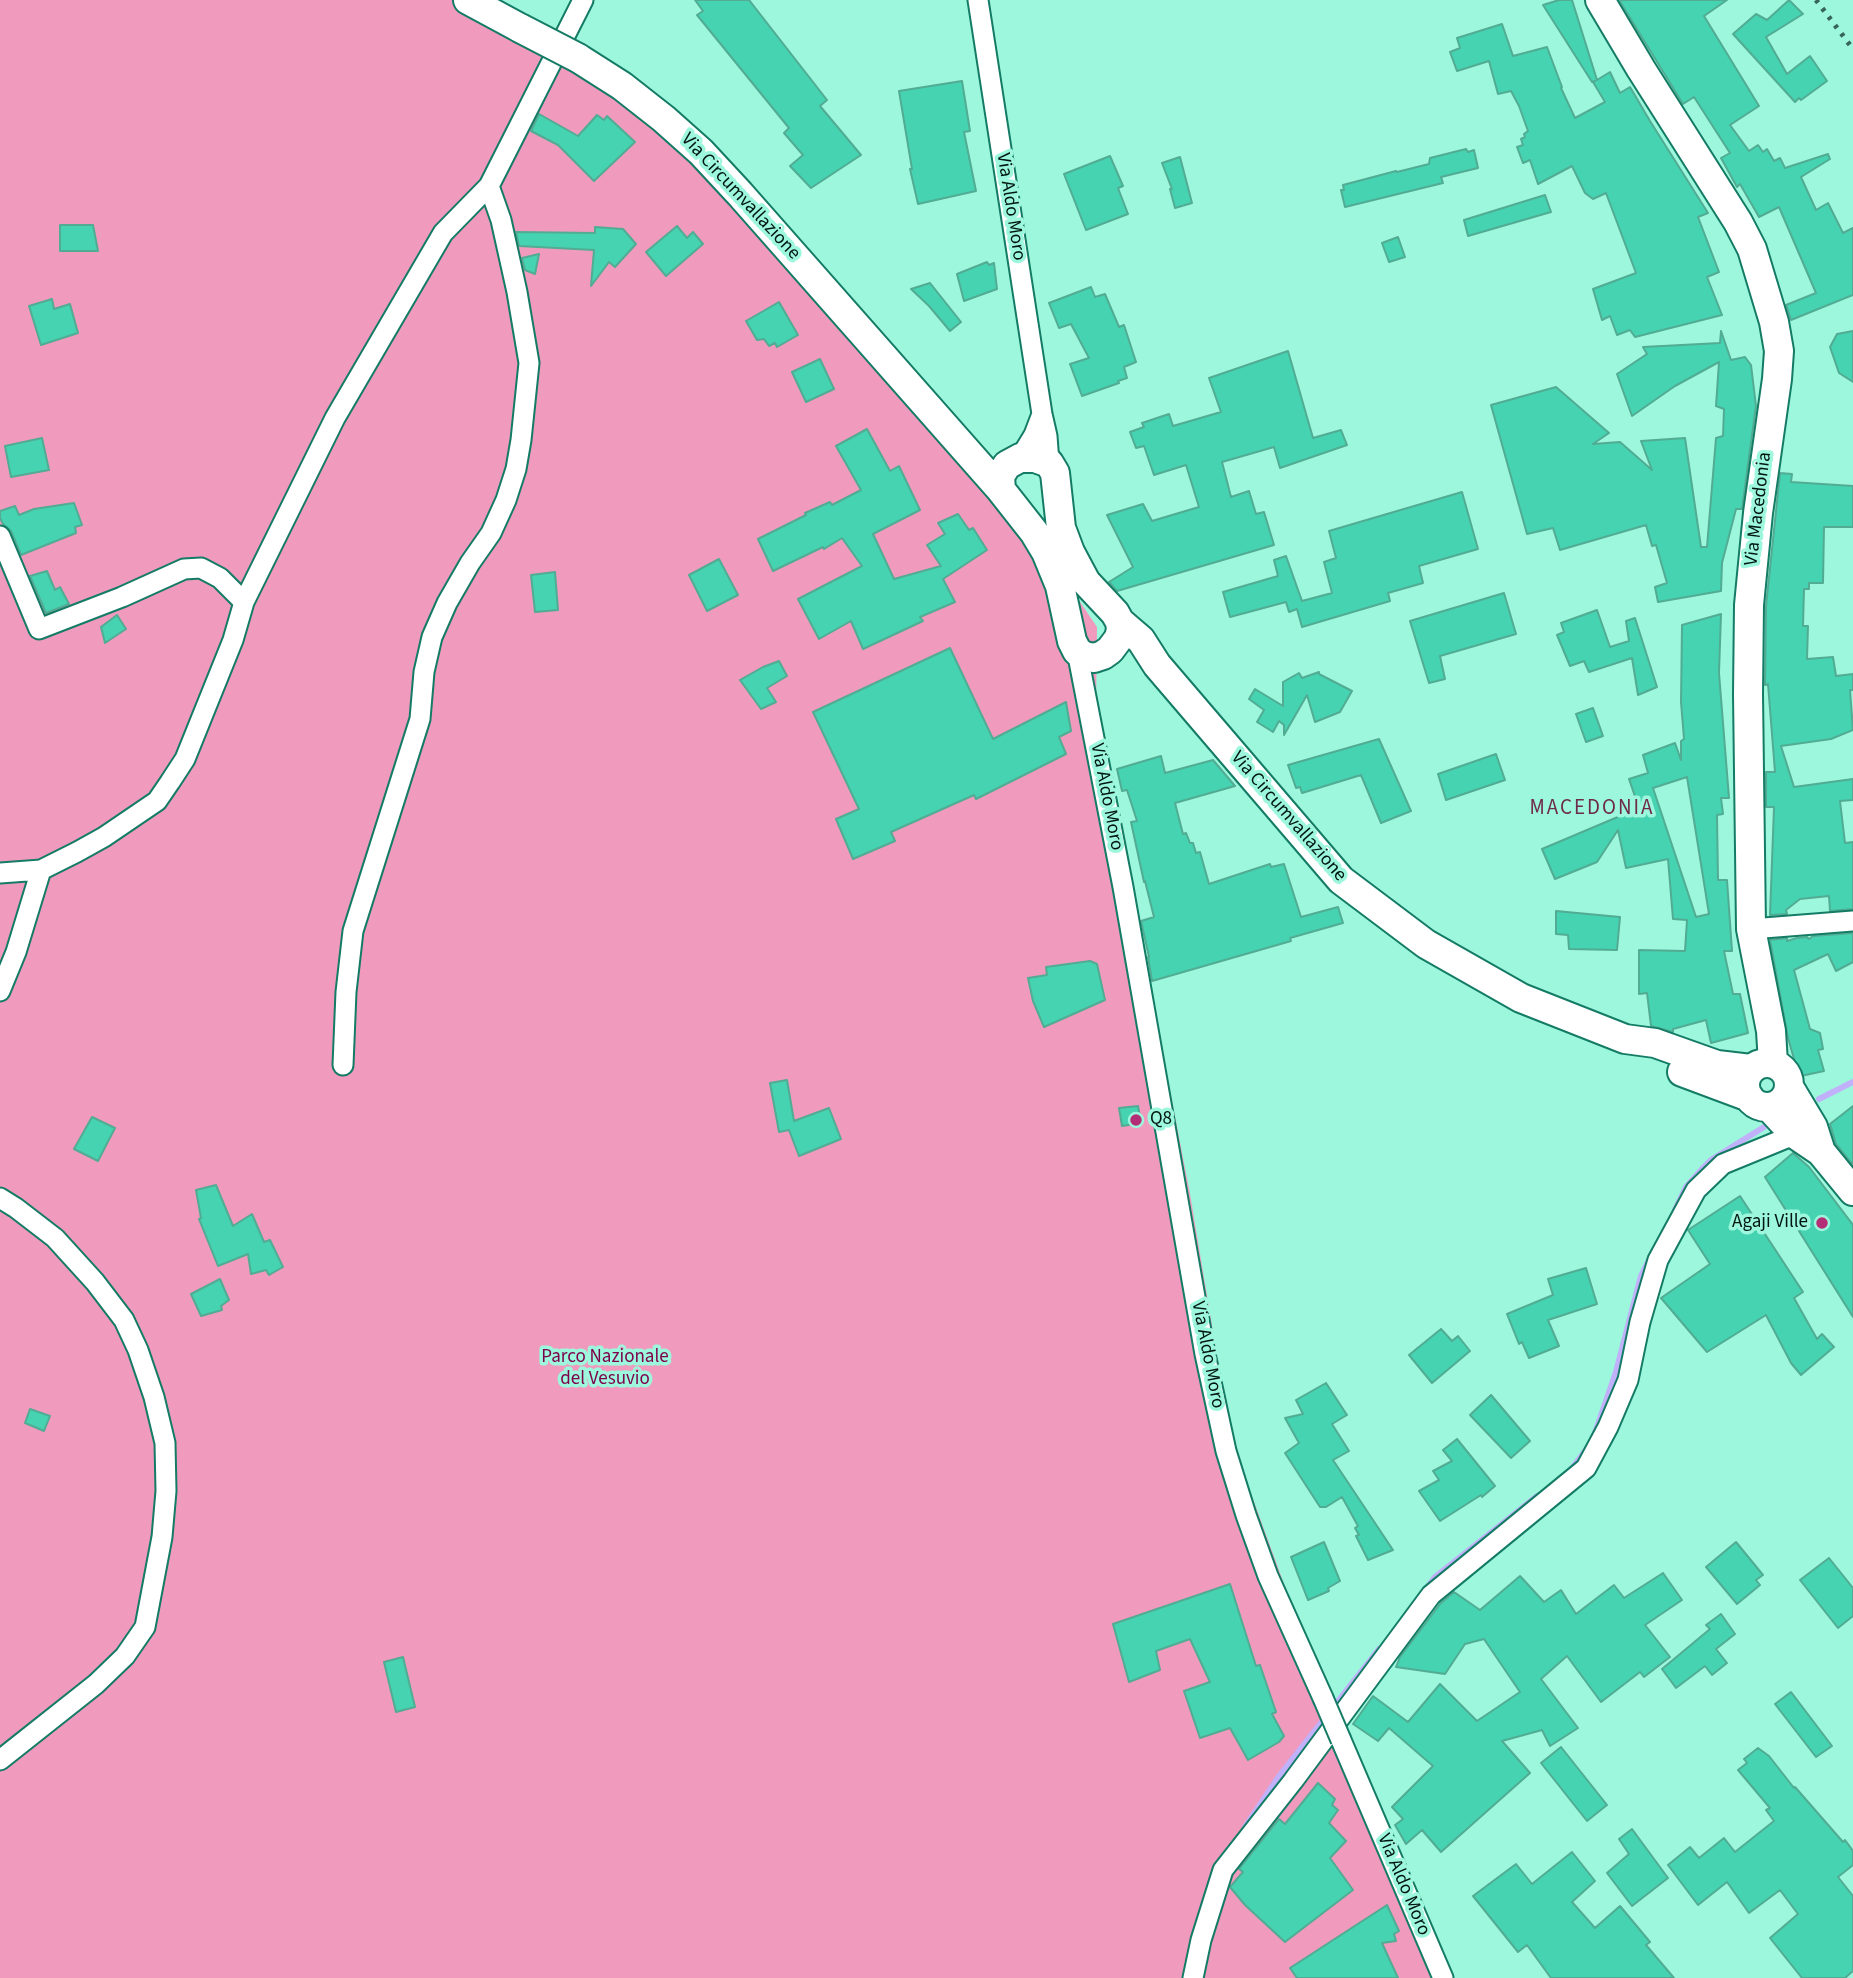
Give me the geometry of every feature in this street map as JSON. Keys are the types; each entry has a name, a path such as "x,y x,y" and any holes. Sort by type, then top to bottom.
{"main road":[{"name":"Via Circumvallazione","path":"468,0 578,58 622,86 664,118 701,152 740,194 967,449 1009,471 1035,458 1049,463 1055,473 1061,528 1086,582 1120,622 1141,640 1157,665 1341,880 1426,944 1521,998 1625,1040 1652,1060 1759,1102"},
{"name":"Via Macedonia","path":"1600,0 1738,222 1752,249 1774,322 1779,351 1749,605 1751,929 1771,1031 1762,1066"},
{"path":"1009,471 1060,586 1072,641 1097,652 1157,665"},
{"path":"1097,652 1119,638 1120,622"},
{"name":"Via Circumvallazione","path":"1625,1040 1655,1043 1717,1065 1762,1066"},
{"path":"1821,1152 1813,1127 1789,1087 1786,1072 1780,1067 1762,1066 1747,1075 1745,1090 1793,1133 1821,1152 1853,1191"},
{"path":"1759,1102 1783,1101 1789,1087"}],"street":[{"path":"0,873 41,870 104,837 157,801 185,759 233,640 244,602 335,418 443,233 489,186 583,0"},
{"name":"Via Aldo Moro","path":"978,0 1047,436 1049,463"},
{"path":"344,1065 346,992 353,931 420,719 424,672 432,637 447,603 491,533 506,500 518,459 529,363 501,220 489,186"},
{"path":"1009,471 1034,435 1042,414"},
{"path":"0,536 39,629 122,597 184,569 201,568 211,573 220,578 244,602"},
{"name":"Via Aldo Moro","path":"1097,652 1088,698 1124,887 1205,1354 1226,1451 1268,1576 1443,1978"},
{"path":"0,991 16,952 41,870"},
{"path":"1751,929 1853,921"},
{"path":"1193,1978 1201,1940 1223,1871 1432,1595 1586,1468 1608,1427 1628,1380 1640,1322 1658,1260 1696,1190 1723,1164 1793,1133"},
{"path":"0,1198 55,1238 95,1282 124,1320 138,1350 154,1397 165,1443 166,1491 162,1537 145,1628 125,1656 96,1685 0,1760"}],"green space":[{"name":"Parco Nazionale del Vesuvio","path":"0,0 493,0 656,102 1018,510 1097,627 1096,708 1190,1194 1231,1439 1299,1625 1452,1978 0,1978"}],"building":[{"path":"695,0 749,0 827,100 820,106 861,155 811,188 790,166 803,155 784,133 789,128 697,15 703,11"},
{"path":"1559,0 1572,0 1597,80 1610,72 1620,93 1630,87 1708,213 1698,217 1719,272 1707,277 1722,315 1635,337 1630,330 1617,335 1610,316 1602,320 1593,289 1636,273 1606,193 1593,199 1585,193 1572,166 1538,184 1530,160 1523,163 1517,147 1523,145 1521,139 1528,131 1511,91 1498,94 1489,61 1457,71 1450,52 1460,48 1457,38 1502,24 1513,56 1547,47 1575,118 1605,102 1593,82 1595,81 1592,82 1543,5"},
{"path":"1619,0 1727,0 1704,16 1759,106 1730,125 1749,151 1758,145 1763,152 1767,149 1774,161 1780,158 1785,168 1828,154 1830,159 1801,177 1816,210 1828,203 1843,233 1853,228 1853,295 1791,320 1786,305 1816,293 1779,207 1759,217 1740,184 1737,187 1721,158 1730,153 1694,97 1683,104"},
{"path":"1789,0 1803,14 1766,37 1787,74 1810,56 1827,81 1795,102 1733,34 1756,14 1767,20"},
{"path":"962,81 970,131 964,132 976,191 918,204 899,91"},
{"path":"539,114 578,136 597,115 604,120 607,116 635,142 594,181 558,145 531,131"},
{"path":"1466,149 1468,152 1474,150 1478,168 1441,177 1443,183 1345,207 1341,190 1344,190 1343,185 1429,164 1430,158"},
{"path":"1110,156 1123,186 1118,188 1128,214 1086,230 1064,174"},
{"path":"1180,157 1192,203 1175,208 1172,189 1162,163"},
{"path":"1545,195 1551,212 1468,236 1464,220"},
{"path":"60,225 93,225 98,251 60,251"},
{"path":"677,226 687,238 693,232 703,244 666,276 646,252"},
{"path":"595,227 623,229 636,244 615,267 609,262 591,286 594,250 519,246 516,232 595,233"},
{"path":"1398,237 1405,257 1389,262 1382,243"},
{"path":"539,254 535,274 525,270 522,258"},
{"path":"987,262 989,265 994,263 997,289 964,301 957,274"},
{"path":"930,283 961,322 950,331 911,289"},
{"path":"1091,287 1095,297 1105,294 1119,327 1124,325 1136,362 1124,367 1127,378 1082,396 1070,364 1089,358 1071,324 1059,328 1049,303"},
{"path":"52,299 54,309 70,304 78,333 41,345 29,306"},
{"path":"779,302 798,335 777,347 775,343 769,346 764,339 757,340 746,321"},
{"path":"1721,331 1731,360 1745,357 1751,365 1756,406 1742,509 1736,509 1722,563 1721,591 1658,602 1655,587 1667,583 1656,545 1652,546 1646,525 1560,550 1553,528 1527,534 1491,405 1556,387 1609,433 1593,444 1620,442 1652,470 1641,441 1685,438 1701,547 1707,547 1716,438 1723,436 1724,409 1716,406 1719,362 1675,386 1632,416 1617,374 1647,354 1643,347 1720,343"},
{"path":"1853,331 1853,382 1839,373 1830,347 1837,334"},
{"path":"1288,351 1313,438 1341,430 1347,445 1280,468 1274,447 1222,462 1231,497 1249,491 1256,514 1264,512 1274,545 1117,591 1109,582 1133,567 1107,515 1143,504 1152,521 1199,507 1186,465 1154,475 1144,446 1136,448 1130,432 1144,427 1142,423 1169,414 1173,426 1221,412 1209,378"},
{"path":"820,359 834,389 806,402 792,372"},
{"path":"867,429 890,471 899,466 920,510 873,534 894,579 941,566 927,545 945,534 938,523 958,514 969,530 973,528 987,550 943,579 955,602 920,617 923,621 863,649 851,621 819,639 798,599 862,566 842,538 824,549 823,547 773,571 758,539 806,515 805,513 830,502 832,505 861,490 836,446"},
{"path":"42,438 49,470 11,477 5,446"},
{"path":"1780,473 1792,474 1791,482 1853,486 1853,527 1824,527 1823,583 1809,583 1809,589 1804,589 1803,626 1808,626 1807,659 1833,657 1836,676 1853,674 1853,690 1850,690 1853,730 1831,739 1781,746 1794,787 1853,779 1853,800 1840,801 1845,843 1853,842 1853,909 1830,911 1829,896 1800,899 1786,910 1787,914 1770,915 1774,807 1766,807 1766,772 1775,772 1768,684 1765,685 1766,606"},
{"path":"1462,492 1478,549 1419,566 1423,583 1388,593 1390,601 1302,627 1297,609 1289,612 1286,602 1230,617 1223,592 1278,576 1274,560 1286,556 1302,601 1332,593 1324,562 1336,558 1329,531"},
{"path":"74,503 82,525 75,527 76,533 21,555 11,531 0,518 0,511 15,506 19,515 34,509"},
{"path":"719,559 738,595 707,611 689,575"},
{"path":"47,571 55,590 60,587 69,604 46,613 30,576"},
{"path":"555,572 558,610 535,612 531,575"},
{"path":"1504,593 1516,634 1440,656 1445,679 1429,683 1410,621"},
{"path":"1597,610 1610,647 1629,641 1626,621 1635,618 1657,687 1638,695 1632,658 1589,672 1584,661 1570,666 1557,635 1564,632 1561,623"},
{"path":"1721,614 1719,673 1729,798 1721,798 1723,814 1717,815 1718,880 1727,880 1732,951 1724,951 1733,994 1740,994 1748,1033 1711,1043 1706,1020 1673,1029 1673,1032 1651,1026 1647,993 1639,994 1639,950 1685,951 1687,920 1673,919 1668,859 1626,868 1618,830 1597,862 1555,879 1542,849 1639,808 1629,779 1648,773 1643,755 1675,743 1681,760 1681,741 1684,739 1681,702 1682,625","holes":["1687,777 1709,914 1696,917 1653,788"]},
{"path":"117,615 126,629 105,643 101,627"},
{"path":"950,648 993,739 1066,702 1071,731 1059,737 1066,754 976,799 974,795 891,832 895,841 853,859 836,819 859,809 813,712"},
{"path":"779,661 787,676 767,688 776,702 761,709 740,680"},
{"path":"1319,672 1352,691 1340,712 1315,722 1307,695 1284,735 1284,725 1279,721 1273,732 1257,722 1264,710 1249,699 1255,689 1283,706 1283,682 1299,673 1302,678"},
{"path":"1593,708 1603,736 1586,742 1576,714"},
{"path":"1379,739 1411,811 1381,823 1361,775 1302,793 1300,787 1296,788 1288,765"},
{"path":"1496,754 1505,780 1446,800 1438,774"},
{"path":"1161,756 1165,773 1213,760 1235,786 1175,803 1183,834 1186,833 1190,843 1193,843 1196,853 1200,852 1209,884 1270,864 1271,867 1284,864 1301,917 1338,907 1343,923 1290,938 1291,941 1152,981 1141,921 1154,917 1131,822 1137,821 1127,790 1122,791 1117,769"},
{"path":"1556,911 1620,917 1617,950 1569,949 1568,935 1556,934"},
{"path":"1853,933 1853,962 1836,971 1828,954 1794,970 1810,1029 1820,1033 1823,1049 1818,1050 1824,1071 1801,1076 1788,1038 1770,940 1787,938 1787,941"},
{"path":"1090,961 1097,964 1105,1000 1044,1027 1033,1001 1028,978 1047,975 1046,967"},
{"path":"787,1080 794,1121 829,1108 841,1139 799,1156 789,1130 779,1132 770,1083"},
{"path":"1138,1106 1141,1123 1122,1126 1119,1108"},
{"path":"1853,1106 1853,1165 1836,1144 1830,1124"},
{"path":"92,1117 115,1128 98,1161 74,1149"},
{"name":"Agaji Ville","path":"1793,1153 1809,1167 1853,1225 1853,1317 1765,1177"},
{"path":"216,1185 233,1226 252,1214 264,1242 270,1240 283,1267 269,1275 266,1270 251,1274 248,1254 218,1266 199,1219 196,1190"},
{"path":"1740,1196 1803,1292 1794,1298 1817,1339 1822,1334 1834,1347 1801,1375 1791,1363 1766,1315 1707,1352 1661,1298 1710,1264 1688,1230"},
{"path":"1586,1268 1597,1304 1548,1320 1559,1346 1529,1358 1522,1342 1519,1344 1507,1314 1553,1295 1548,1279"},
{"path":"220,1279 229,1300 221,1306 222,1310 201,1316 191,1294"},
{"path":"1441,1329 1452,1341 1458,1336 1470,1351 1432,1383 1409,1355"},
{"path":"1326,1383 1347,1415 1332,1424 1349,1451 1333,1460 1393,1550 1368,1560 1356,1536 1359,1535 1355,1528 1358,1526 1342,1497 1326,1507 1320,1507 1285,1453 1299,1443 1285,1418 1303,1414 1296,1400"},
{"path":"1491,1395 1530,1441 1511,1458 1470,1415"},
{"path":"30,1409 50,1416 44,1431 25,1423"},
{"path":"1457,1439 1495,1486 1482,1497 1481,1495 1440,1521 1419,1491 1439,1480 1433,1471 1452,1461 1443,1450"},
{"path":"1324,1542 1340,1581 1328,1588 1329,1591 1308,1600 1291,1557"},
{"path":"1736,1542 1763,1575 1756,1580 1760,1585 1737,1604 1706,1567"},
{"path":"1829,1558 1853,1588 1853,1616 1838,1628 1800,1580"},
{"path":"1663,1573 1682,1600 1645,1625 1670,1657 1644,1677 1640,1672 1601,1702 1567,1656 1541,1679 1578,1728 1550,1746 1542,1730 1502,1741 1530,1773 1441,1852 1422,1830 1406,1844 1395,1825 1403,1819 1392,1807 1433,1766 1389,1728 1378,1741 1353,1724 1373,1696 1408,1722 1440,1684 1477,1721 1520,1692 1484,1639 1465,1644 1445,1674 1396,1667 1400,1657 1440,1604 1454,1592 1480,1610 1520,1576 1544,1602 1561,1590 1576,1614 1614,1585 1624,1598"},
{"path":"1230,1584 1256,1666 1260,1665 1276,1712 1272,1714 1284,1736 1279,1742 1248,1760 1230,1728 1200,1738 1184,1691 1210,1682 1190,1639 1156,1651 1160,1670 1129,1682 1113,1624"},
{"path":"1721,1614 1735,1634 1716,1649 1727,1663 1712,1675 1705,1666 1676,1688 1662,1669 1710,1629 1706,1625"},
{"path":"403,1657 415,1707 396,1712 384,1662"},
{"path":"1791,1692 1832,1746 1816,1757 1775,1704"},
{"path":"1561,1747 1607,1805 1587,1821 1541,1763"},
{"path":"1758,1748 1769,1756 1794,1788 1853,1851 1853,1865 1838,1877 1853,1896 1853,1971 1845,1978 1802,1978 1770,1938 1798,1914 1780,1890 1749,1913 1727,1882 1698,1905 1668,1865 1690,1847 1699,1858 1724,1838 1735,1852 1774,1821 1766,1810 1770,1808 1738,1770 1747,1763 1744,1759"},
{"path":"1318,1783 1335,1799 1332,1805 1338,1810 1329,1823 1346,1841 1330,1858 1353,1890 1285,1942 1245,1905 1230,1887 1243,1872 1239,1869 1279,1819 1285,1824"},
{"path":"1632,1829 1668,1878 1632,1906 1607,1873 1629,1854 1619,1839"},
{"path":"1572,1852 1595,1881 1572,1902 1595,1928 1620,1906 1650,1942 1646,1945 1674,1978 1551,1978 1527,1945 1518,1952 1473,1896 1516,1864 1532,1884"},
{"path":"1387,1905 1399,1931 1394,1934 1396,1941 1382,1943 1398,1978 1297,1978 1290,1968"}],"waterway":[{"path":"1819,1099 1853,1082"},
{"path":"1675,1210 1686,1187 1711,1160 1764,1127"},
{"path":"1594,1436 1616,1372 1641,1276 1649,1260"},
{"path":"1570,1471 1585,1451"},
{"path":"1427,1588 1435,1577 1537,1496"},
{"path":"1245,1827 1280,1775 1379,1649"}],"railway":[{"path":"1816,0 1853,49"}],"place":[{"name":"Q8","path":"1136,1120"},
{"name":"Agaji Ville","path":"1822,1223"}],"district":[{"name":"MACEDONIA","path":"1592,809"}]}
